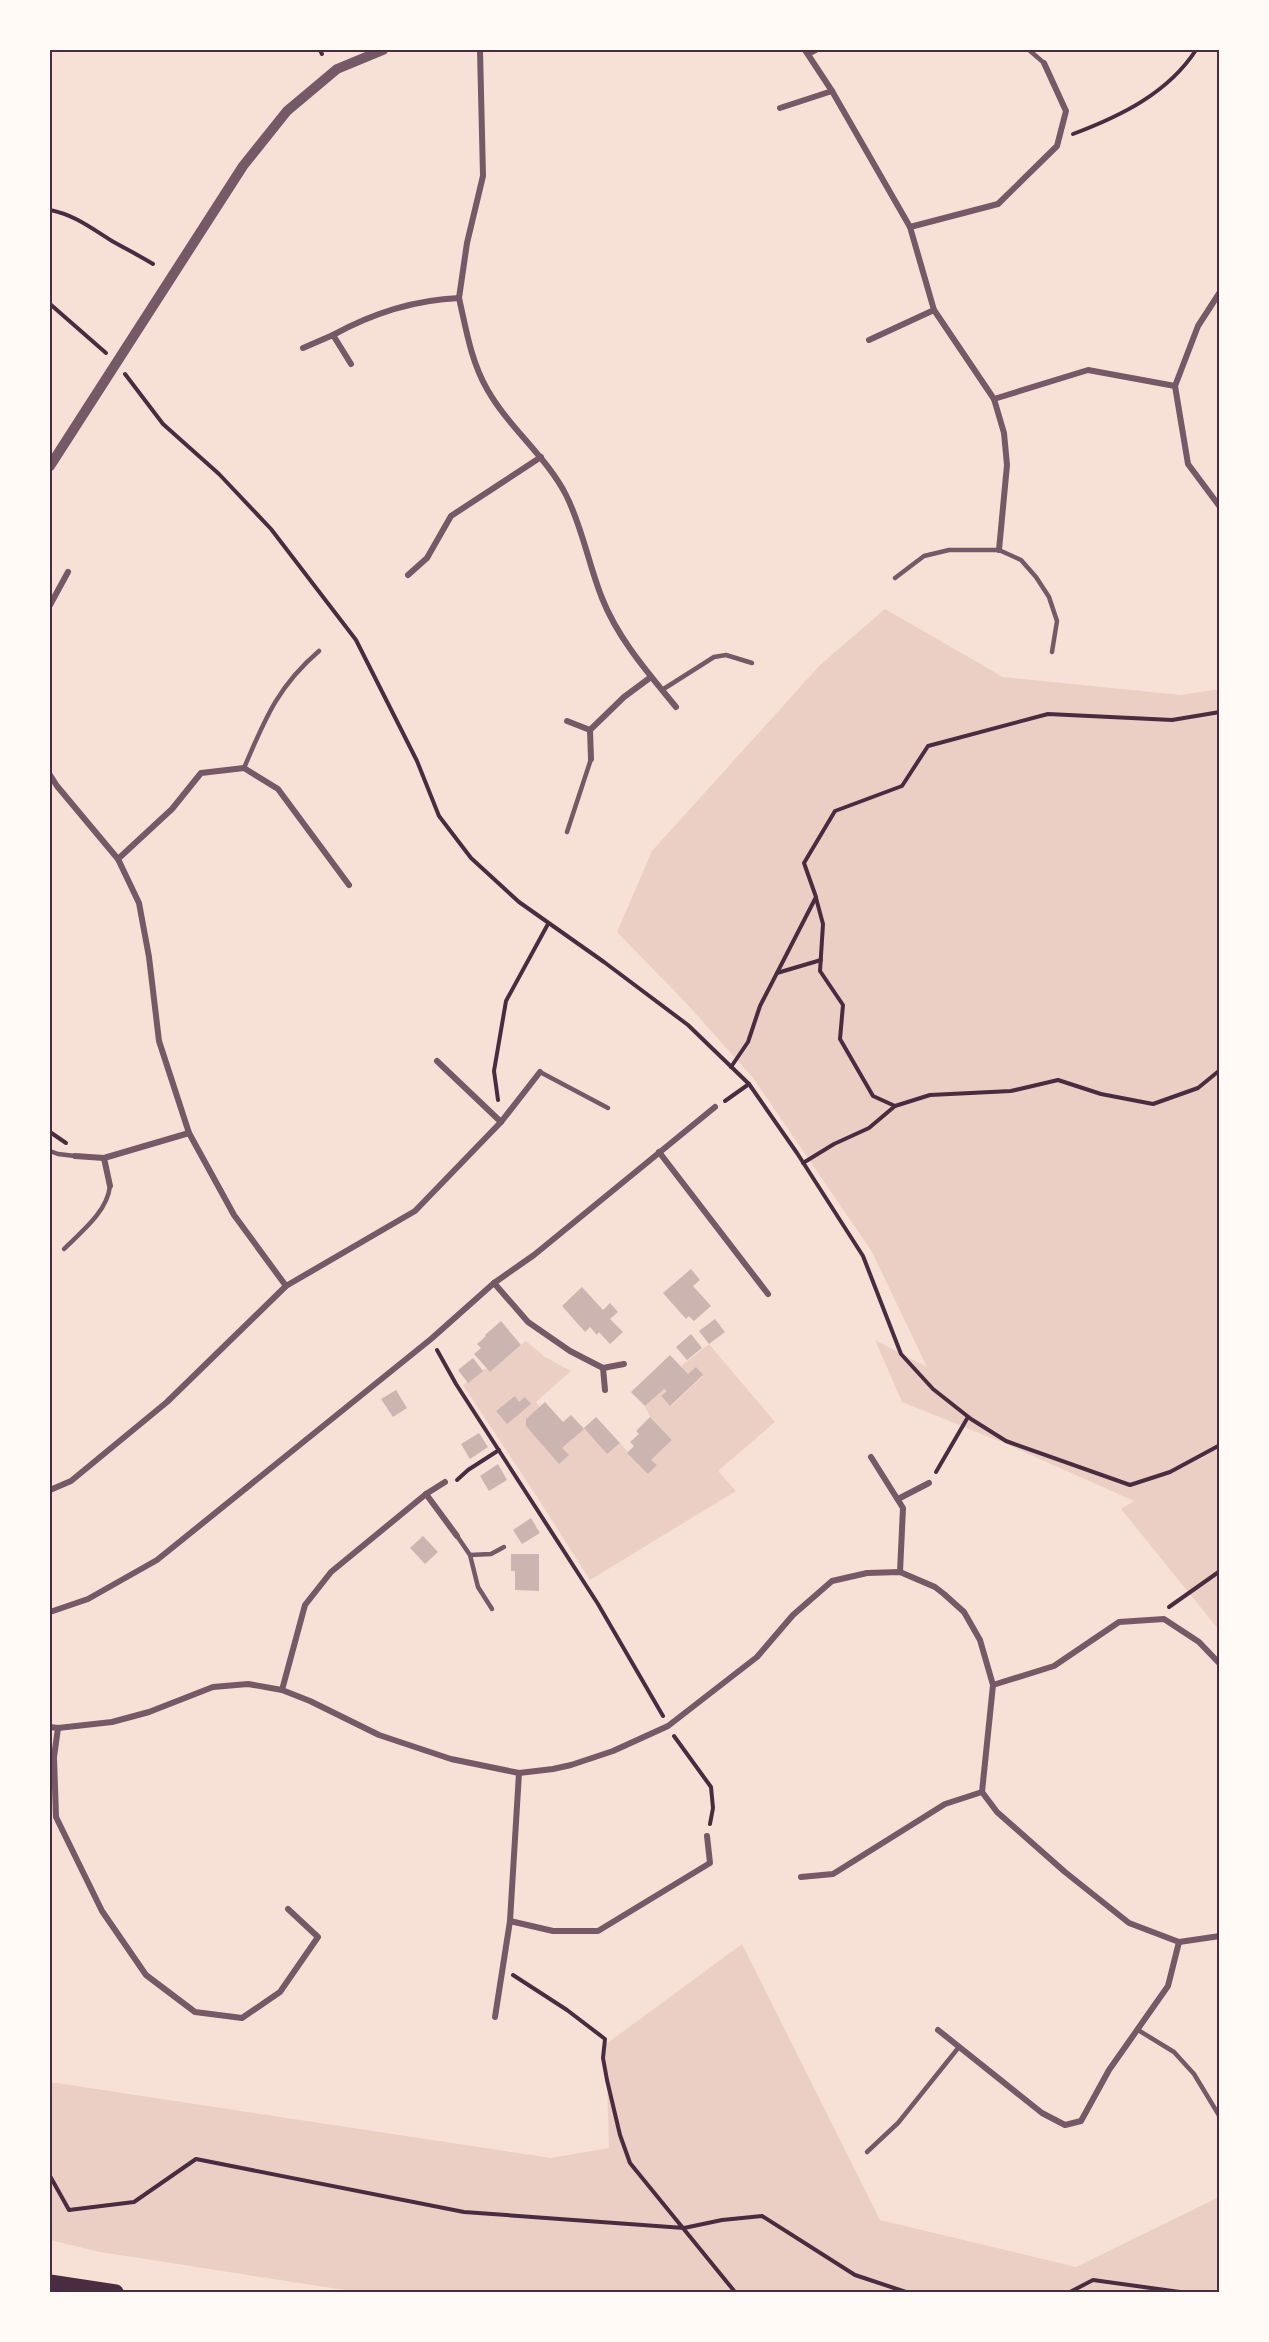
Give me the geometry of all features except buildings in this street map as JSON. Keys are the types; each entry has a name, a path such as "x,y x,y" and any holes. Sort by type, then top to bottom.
{"main road":[{"path":"50,2282 116,2292"}],"street":[{"path":"50,466 243,166 287,111 337,69 383,50"},
{"path":"480,50 483,176 467,243 459,298 470,349 487,389 510,421 541,457 567,497 602,600 611,618 651,676 676,707"},
{"path":"807,52 910,227 934,310 994,399 1004,433 1007,465 999,550"},
{"path":"910,227 998,204 1057,146 1066,111 1044,63"},
{"path":"780,108 832,91"},
{"path":"1220,292 1197,326 1174,386 1188,464 1220,507"},
{"path":"303,348 359,320 393,308 433,299 459,298"},
{"path":"869,340 934,310"},
{"path":"333,335 351,364"},
{"path":"994,399 1088,370 1174,386"},
{"path":"408,575 427,558 451,516 541,457"},
{"path":"50,605 68,572"},
{"path":"591,759 590,730 624,697 651,676"},
{"path":"567,721 590,730"},
{"path":"118,859 172,809 201,773 244,768 278,789 349,885"},
{"path":"50,775 118,859 139,903 149,957 159,1041 189,1133 234,1215 286,1286"},
{"path":"50,793 57,786"},
{"path":"437,1061 501,1122"},
{"path":"50,1490 71,1481 167,1402 286,1286 415,1211 501,1122 540,1072"},
{"path":"50,1612 88,1599 157,1560 431,1339 494,1283 543,1248 715,1107"},
{"path":"75,1156 104,1158 189,1133"},
{"path":"659,1152 768,1294"},
{"path":"104,1158 111,1186"},
{"path":"494,1283 528,1322 570,1352 603,1368 624,1364"},
{"path":"603,1368 605,1390"},
{"path":"871,1457 903,1508 900,1572"},
{"path":"282,1690 305,1605 331,1572 426,1494 445,1482"},
{"path":"898,1499 929,1483"},
{"path":"426,1494 457,1536"},
{"path":"50,1727 112,1722 149,1712 213,1687 248,1684 282,1690 310,1701 379,1735 452,1759 519,1773 571,1765 613,1751 668,1726 757,1657 793,1615 831,1581 867,1573 900,1572 935,1587 964,1612 980,1640 993,1684 982,1792 997,1812 1065,1872 1129,1923 1179,1942 1220,1936"},
{"path":"993,1684 1054,1666 1119,1622 1164,1619 1199,1642 1220,1664"},
{"path":"58,1728 54,1757 56,1817 102,1911 146,1975 195,2012 242,2018 280,1992 318,1937 288,1909"},
{"path":"495,2017 510,1921 519,1773"},
{"path":"801,1877 833,1874 945,1804 982,1792"},
{"path":"510,1921 553,1931 598,1931 710,1863 707,1836"},
{"path":"938,2030 1042,2113 1065,2125 1081,2121 1109,2070 1168,1986 1179,1942"}],"lane":[{"path":"807,52 818,50"},
{"path":"1029,50 1044,63"},
{"path":"895,578 924,556 949,550 999,550 1021,560 1050,597 1057,621 1052,652"},
{"path":"244,768 266,715 301,666 319,651"},
{"path":"662,690 714,657 726,655 752,663"},
{"path":"567,832 591,759"},
{"path":"540,1072 608,1108"},
{"path":"50,1151 75,1156"},
{"path":"64,1249 102,1210 109,1198 111,1186"},
{"path":"457,1536 470,1555 478,1587 492,1609"},
{"path":"470,1555 491,1554 504,1547"},
{"path":"1138,2030 1174,2052 1194,2074 1220,2116"},
{"path":"867,2152 898,2123 959,2046"}],"path":[{"path":"1058,140 1141,104 1187,63 1196,50"},
{"path":"50,210 63,212 88,223 153,264"},
{"path":"50,304 117,363 163,424 219,474 271,529 310,578 356,640 417,761 439,816 471,858 519,902 679,1018 749,1084 804,1163 863,1256 902,1354 933,1389 1006,1441 1130,1485 1170,1472 1220,1445"},
{"path":"895,1106 873,1096 840,1039 843,1005 820,971 823,924 804,863 835,811 902,786 928,746 1048,714 1172,720 1220,712"},
{"path":"731,1067 748,1042 760,1006 816,897"},
{"path":"501,1122 494,1071 507,1001 548,924"},
{"path":"777,973 821,960"},
{"path":"804,1163 834,1144 869,1128 895,1106 930,1095 1011,1091 1058,1080 1101,1094 1153,1104 1198,1088 1220,1070"},
{"path":"715,1107 749,1084"},
{"path":"431,1339 456,1384 598,1604 668,1726 711,1787 713,1808 707,1836"},
{"path":"929,1483 968,1416"},
{"path":"457,1480 499,1450"},
{"path":"1164,1619 1167,1609 1220,1571"},
{"path":"502,1968 567,2010 605,2039 603,2058 607,2080 620,2135 630,2163 735,2292"},
{"path":"50,2176 69,2210 134,2202 196,2159 464,2212 684,2228 722,2220 762,2216 855,2275 906,2292"},
{"path":"1070,2292 1093,2280 1180,2292"}],"shaded area":[{"path":"885,609 1003,677 1181,695 1219,689 1219,1630 1121,1509 1134,1501 1004,1443 902,1402 875,1340 927,1367 872,1252 754,1079 686,1003 617,932 652,851 820,665"},
{"path":"526,1341 545,1357 571,1371 536,1402 540,1407 526,1419 526,1426 559,1463 562,1448 584,1428 607,1453 620,1443 648,1474 657,1465 651,1460 672,1440 650,1417 645,1406 664,1389 667,1391 661,1397 671,1406 703,1376 688,1374 681,1366 709,1344 775,1422 718,1471 736,1491 590,1580 463,1385 486,1368 490,1372"},
{"path":"742,1944 880,2220 1076,2267 1219,2197 1219,2292 357,2292 100,2252 50,2240 50,2082 551,2158 609,2148 607,2080 602,2047"}]}
